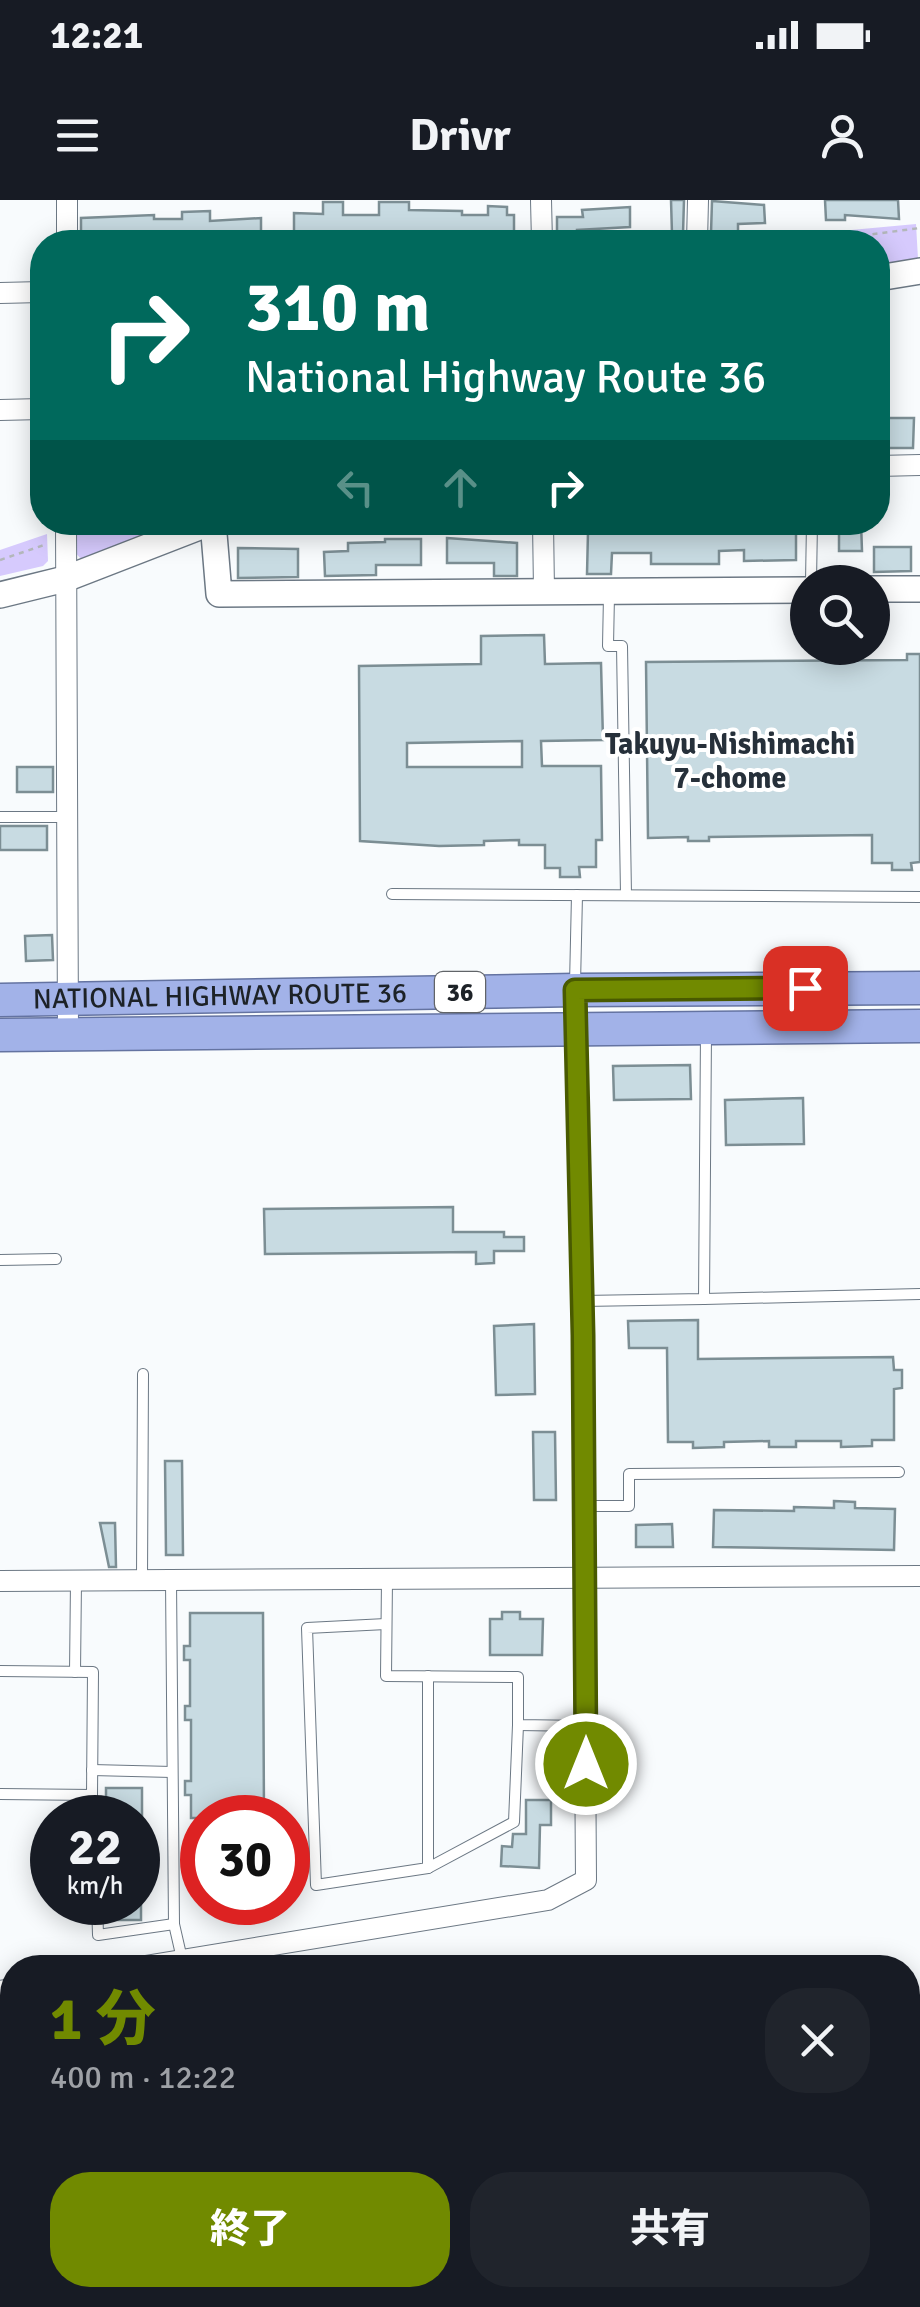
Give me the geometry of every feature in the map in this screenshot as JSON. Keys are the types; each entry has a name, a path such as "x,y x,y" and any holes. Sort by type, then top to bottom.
{"highway":[{"name":"NATIONAL HIGHWAY ROUTE 36","path":"0,1000 920,988"},
{"name":"NATIONAL HIGHWAY ROUTE 36","path":"0,1035 920,1026"}],"street":[{"path":"67,200 67,230"},
{"path":"541,200 542,230"},
{"path":"698,200 698,230"},
{"path":"890,276 920,271"},
{"path":"0,293 30,292"},
{"path":"0,410 30,409"},
{"path":"890,466 920,466"},
{"path":"66,535 68,1035"},
{"path":"0,595 65,579 178,535"},
{"path":"213,535 218,594 790,590"},
{"path":"544,535 544,591"},
{"path":"890,589 920,589"},
{"path":"207,1955 548,1900 586,1880 582,1301 575,990"},
{"path":"0,1580 920,1576"}],"lane":[{"path":"811,565 812,535"},
{"path":"609,591 608,646 622,646 626,895"},
{"path":"0,817 66,817"},
{"path":"392,894 920,897"},
{"path":"575,990 578,895"},
{"path":"704,1300 706,1026"},
{"path":"0,1260 56,1260"},
{"path":"582,1301 920,1294"},
{"path":"142,1580 143,1374"},
{"path":"584,1506 629,1506 629,1474 899,1472"},
{"path":"386,1579 386,1624 386,1676 518,1678 514,1822 428,1868 316,1886 307,1628 386,1624"},
{"path":"75,1672 76,1580"},
{"path":"171,1580 174,1924 181,1955"},
{"path":"0,1672 93,1672 92,1795 0,1794"},
{"path":"428,1676 428,1868"},
{"path":"518,1726 586,1726"},
{"path":"92,1770 172,1772"},
{"path":"98,1925 98,1935 174,1924"}],"path":[{"path":"890,232 920,228"},
{"path":"0,560 55,535"}],"shaded area":[{"path":"916,224 918,259 890,264 890,230 851,230"},
{"path":"47,535 48,561 43,566 0,576 0,550"},
{"path":"74,535 149,535 81,559 73,550"}],"building":[{"path":"671,200 684,200 683,230 672,230"},
{"path":"825,200 898,200 899,219 845,215 845,220 826,220"},
{"path":"712,201 764,205 765,223 738,224 738,230 711,230"},
{"path":"323,202 343,202 343,215 379,215 379,202 409,202 409,210 462,211 462,215 488,215 488,206 507,207 507,215 514,215 514,230 294,230 294,213 323,214"},
{"path":"630,207 630,227 557,230 557,217 583,217 582,210"},
{"path":"210,211 210,221 261,218 261,230 81,230 81,218 154,215 154,219 182,219 182,212"},
{"path":"890,418 914,418 913,448 890,448"},
{"path":"588,535 796,535 796,560 744,561 744,550 719,551 719,564 651,564 651,553 612,553 611,574 587,574"},
{"path":"839,535 861,535 862,551 839,551"},
{"path":"447,538 517,543 517,576 494,576 494,563 447,563"},
{"path":"421,539 421,565 376,565 376,575 325,576 324,552 348,551 348,543"},
{"path":"874,547 911,547 911,571 890,572 890,565 874,565"},
{"path":"238,548 298,549 298,577 238,578"},
{"path":"544,635 545,664 601,663 603,740 541,741 542,766 601,766 602,840 596,840 596,867 579,867 580,877 560,877 560,868 545,868 545,845 519,845 519,840 439,846 360,841 359,666 481,664 481,636","holes":["522,741 522,767 407,767 407,743"]},
{"path":"907,654 920,654 920,862 911,863 912,870 892,870 892,863 872,863 872,835 709,837 709,841 648,838 646,662 890,665 890,660 907,660"},
{"path":"17,767 53,767 53,792 17,792"},
{"path":"0,826 47,826 47,850 0,850"},
{"path":"52,935 53,960 26,961 25,936"},
{"path":"690,1065 691,1099 614,1100 613,1066"},
{"path":"803,1098 804,1144 726,1145 725,1100"},
{"path":"453,1207 453,1232 504,1232 504,1237 524,1237 524,1251 494,1251 494,1263 476,1264 476,1252 265,1254 264,1209"},
{"path":"698,1320 698,1359 893,1357 894,1370 902,1370 902,1388 894,1389 894,1440 872,1440 872,1446 841,1447 841,1441 796,1441 796,1447 769,1447 769,1441 724,1442 724,1447 693,1448 693,1442 668,1442 667,1348 629,1348 628,1321"},
{"path":"534,1324 535,1394 496,1395 494,1326"},
{"path":"533,1432 555,1432 556,1500 534,1500"},
{"path":"165,1461 182,1461 183,1555 166,1555"},
{"path":"834,1501 855,1502 855,1508 895,1509 894,1550 713,1547 714,1510 834,1508"},
{"path":"100,1523 115,1523 116,1567 109,1567"},
{"path":"672,1524 673,1547 636,1547 636,1525"},
{"path":"502,1612 520,1612 520,1619 543,1619 542,1655 490,1655 490,1619 502,1619"},
{"path":"190,1613 263,1613 264,1795 185,1795 185,1781 191,1781 191,1720 185,1720 185,1706 190,1706 190,1660 184,1660 184,1646 190,1646"},
{"path":"106,1788 142,1788 142,1795 106,1795"},
{"path":"526,1800 551,1800 551,1825 540,1825 539,1868 501,1866 502,1846 512,1847 513,1834 526,1834"}],"district":[{"name":"Takuyu-Nishimachi 7-chome","path":"730,761"}],"route":[{"path":"586,1764 583,1335 575,990 805,988"}]}
